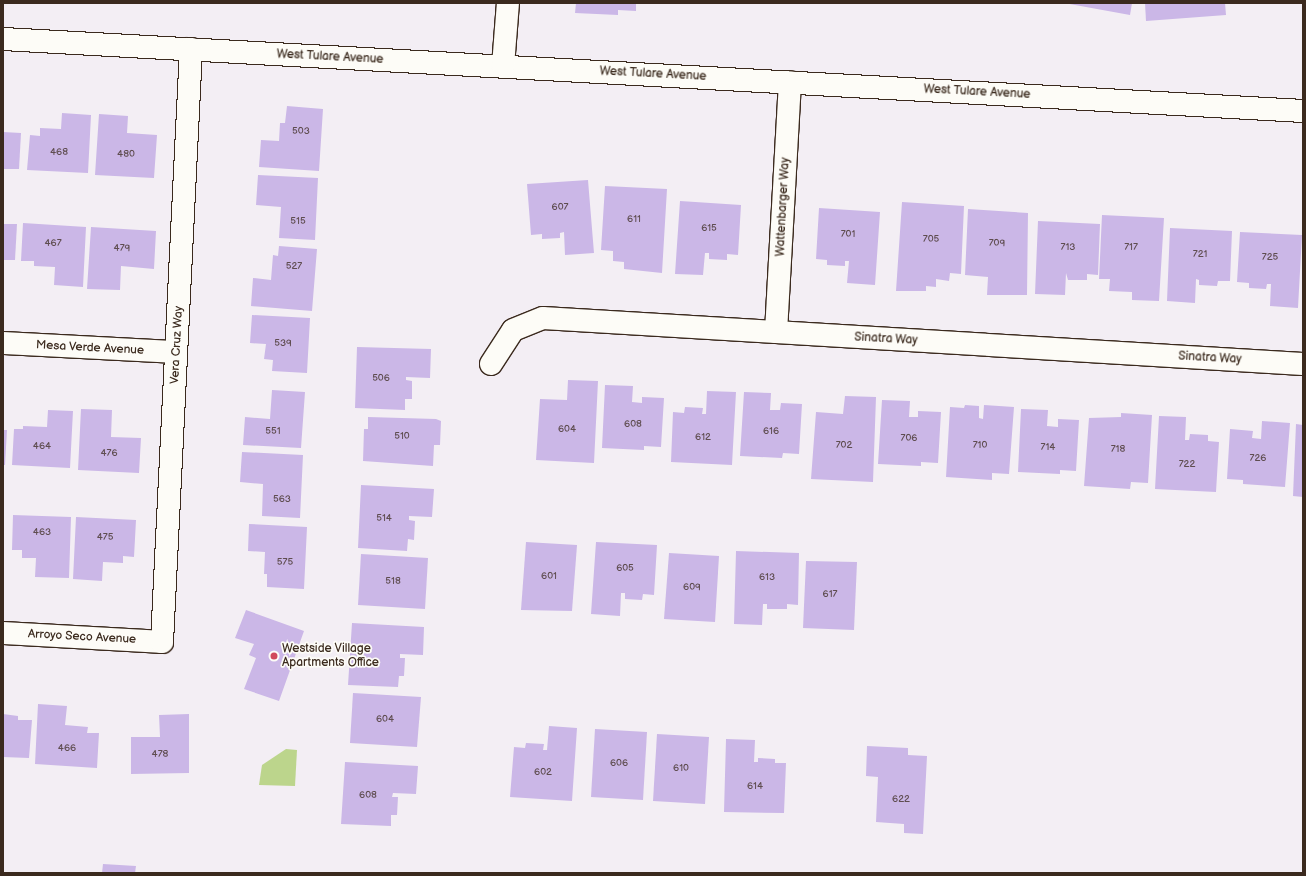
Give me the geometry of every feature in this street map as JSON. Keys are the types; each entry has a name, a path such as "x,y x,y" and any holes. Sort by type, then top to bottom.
{"street":[{"path":"503,66 508,3"},
{"name":"West Tulare Avenue","path":"3,39 1303,111"},
{"name":"Vera Cruz Way","path":"162,642 191,49"},
{"name":"Wattenbarger Way","path":"776,332 790,82"},
{"name":"Sinatra Way","path":"491,364 513,330 543,318 1303,364"},
{"name":"Mesa Verde Avenue","path":"3,343 176,352"},
{"name":"Arroyo Seco Avenue","path":"3,633 162,642"}],"green space":[{"path":"286,749 297,750 295,786 259,785 262,765"}],"building":[{"path":"576,3 636,3 636,11 618,10 618,15 575,13"},
{"path":"1064,3 1132,3 1130,15"},
{"path":"1145,3 1225,3 1226,15 1146,21"},
{"path":"287,106 323,109 319,171 259,167 261,140 279,141 280,123 285,123"},
{"path":"62,113 91,115 88,173 27,170 30,135 40,136 40,128 61,129"},
{"path":"99,114 128,116 127,133 157,135 154,178 95,175"},
{"path":"3,132 21,133 19,169 3,169"},
{"path":"258,175 318,178 315,240 279,238 281,207 256,205"},
{"path":"588,180 594,253 565,255 564,232 560,233 560,238 542,239 542,234 531,235 527,184"},
{"path":"605,186 667,189 662,273 624,269 624,262 613,261 613,251 601,250"},
{"path":"680,201 741,205 738,255 727,254 727,260 709,259 709,253 705,253 703,275 675,274"},
{"path":"902,202 964,206 961,274 950,273 949,281 936,279 936,287 926,286 926,291 896,291"},
{"path":"819,208 880,212 875,285 847,283 849,261 845,261 845,266 827,265 827,260 816,259"},
{"path":"968,209 1028,213 1027,295 987,295 988,277 965,275"},
{"path":"1102,215 1164,218 1159,301 1132,300 1132,292 1109,291 1110,279 1099,279"},
{"path":"1038,221 1100,224 1098,275 1087,274 1087,280 1068,280 1066,273 1065,295 1035,294"},
{"path":"23,223 86,227 83,287 54,285 55,267 34,266 34,261 21,261"},
{"path":"3,224 17,224 15,260 3,260"},
{"path":"91,227 156,231 154,269 121,266 120,290 87,289"},
{"path":"1170,228 1232,231 1230,281 1218,281 1217,286 1199,285 1199,280 1196,279 1195,303 1167,301"},
{"path":"1240,232 1302,235 1298,308 1270,306 1271,284 1267,284 1266,289 1249,288 1249,283 1237,282"},
{"path":"279,246 317,249 312,311 251,306 253,278 271,280 273,255 278,256"},
{"path":"252,315 310,318 307,373 272,371 273,360 264,359 266,344 250,343"},
{"path":"357,347 431,349 430,378 406,377 406,380 412,381 412,399 405,399 405,410 355,408"},
{"path":"568,380 598,381 594,463 536,460 540,399 567,400"},
{"path":"605,385 633,386 632,402 642,403 642,397 664,398 661,447 644,446 644,450 602,448"},
{"path":"272,390 305,392 301,448 243,445 245,417 270,419"},
{"path":"707,391 736,392 732,465 671,462 673,412 684,413 685,407 703,408 702,414 706,414"},
{"path":"744,392 771,393 770,410 780,410 781,403 802,404 799,454 783,453 782,458 740,456"},
{"path":"845,396 876,397 873,482 811,479 816,412 843,414"},
{"path":"882,400 910,401 909,417 918,417 918,411 941,412 938,463 921,462 921,466 878,464"},
{"path":"965,405 979,406 979,418 983,419 984,405 1014,407 1009,474 992,473 992,480 946,477 950,407 964,408"},
{"path":"81,409 112,410 111,437 141,438 139,473 78,470"},
{"path":"1021,409 1048,410 1047,426 1058,427 1058,419 1079,420 1076,471 1060,470 1060,474 1018,472"},
{"path":"48,410 73,411 70,468 12,465 14,429 23,429 23,426 47,427"},
{"path":"1121,413 1152,415 1148,483 1131,482 1130,489 1084,486 1089,418 1121,417"},
{"path":"1159,416 1186,417 1185,440 1189,440 1190,434 1208,435 1208,441 1219,442 1216,492 1155,489"},
{"path":"368,417 436,419 441,421 440,445 434,445 433,466 363,461 364,429 368,429"},
{"path":"1262,421 1290,423 1285,487 1243,484 1243,480 1227,479 1230,429 1253,431 1252,438 1261,439"},
{"path":"1296,424 1303,425 1303,497 1293,496"},
{"path":"3,430 7,430 5,465 3,465"},
{"path":"242,452 303,455 300,518 262,516 263,484 240,482"},
{"path":"361,485 434,489 432,517 409,516 409,520 415,521 414,540 408,539 407,551 358,548"},
{"path":"13,515 71,517 69,578 35,577 36,558 22,558 22,550 12,550"},
{"path":"76,517 136,520 134,557 123,556 123,563 103,562 102,581 73,579"},
{"path":"249,524 307,527 304,589 267,587 267,574 264,574 265,552 248,551"},
{"path":"526,542 577,545 572,611 521,610"},
{"path":"596,542 657,545 654,595 643,594 642,600 625,599 625,593 621,593 620,616 591,614"},
{"path":"736,551 799,553 798,605 787,604 787,609 767,609 767,604 763,604 762,625 734,624"},
{"path":"669,553 719,556 715,622 664,619"},
{"path":"361,554 428,558 425,609 358,605"},
{"path":"806,561 857,562 854,630 803,628"},
{"name":"Westside Village Apartments Office","path":"246,610 304,631 279,701 244,689 256,658 249,655 254,644 235,638"},
{"path":"352,623 424,627 423,655 400,654 400,658 405,658 404,676 399,676 398,687 348,685"},
{"path":"353,693 421,697 417,747 350,743"},
{"path":"38,704 67,706 65,725 88,727 87,733 99,733 97,768 35,764"},
{"path":"3,714 18,716 18,720 32,720 29,758 3,757"},
{"path":"189,714 189,773 131,774 131,737 160,737 159,715"},
{"path":"549,726 577,728 572,801 510,797 514,747 525,748 526,743 544,744 543,750 547,750"},
{"path":"595,729 647,732 643,800 591,797"},
{"path":"657,734 709,737 705,804 653,801"},
{"path":"726,739 755,740 754,762 758,762 758,758 775,759 775,763 786,763 784,813 724,812"},
{"path":"867,746 908,748 908,755 927,756 923,834 904,833 904,824 876,822 878,777 866,776"},
{"path":"345,762 418,766 416,794 393,793 392,797 398,797 397,815 391,815 391,826 341,824"},
{"path":"103,864 136,866 135,873 102,873"}],"place":[{"name":"Westside Village Apartments Office","path":"274,656"}]}
